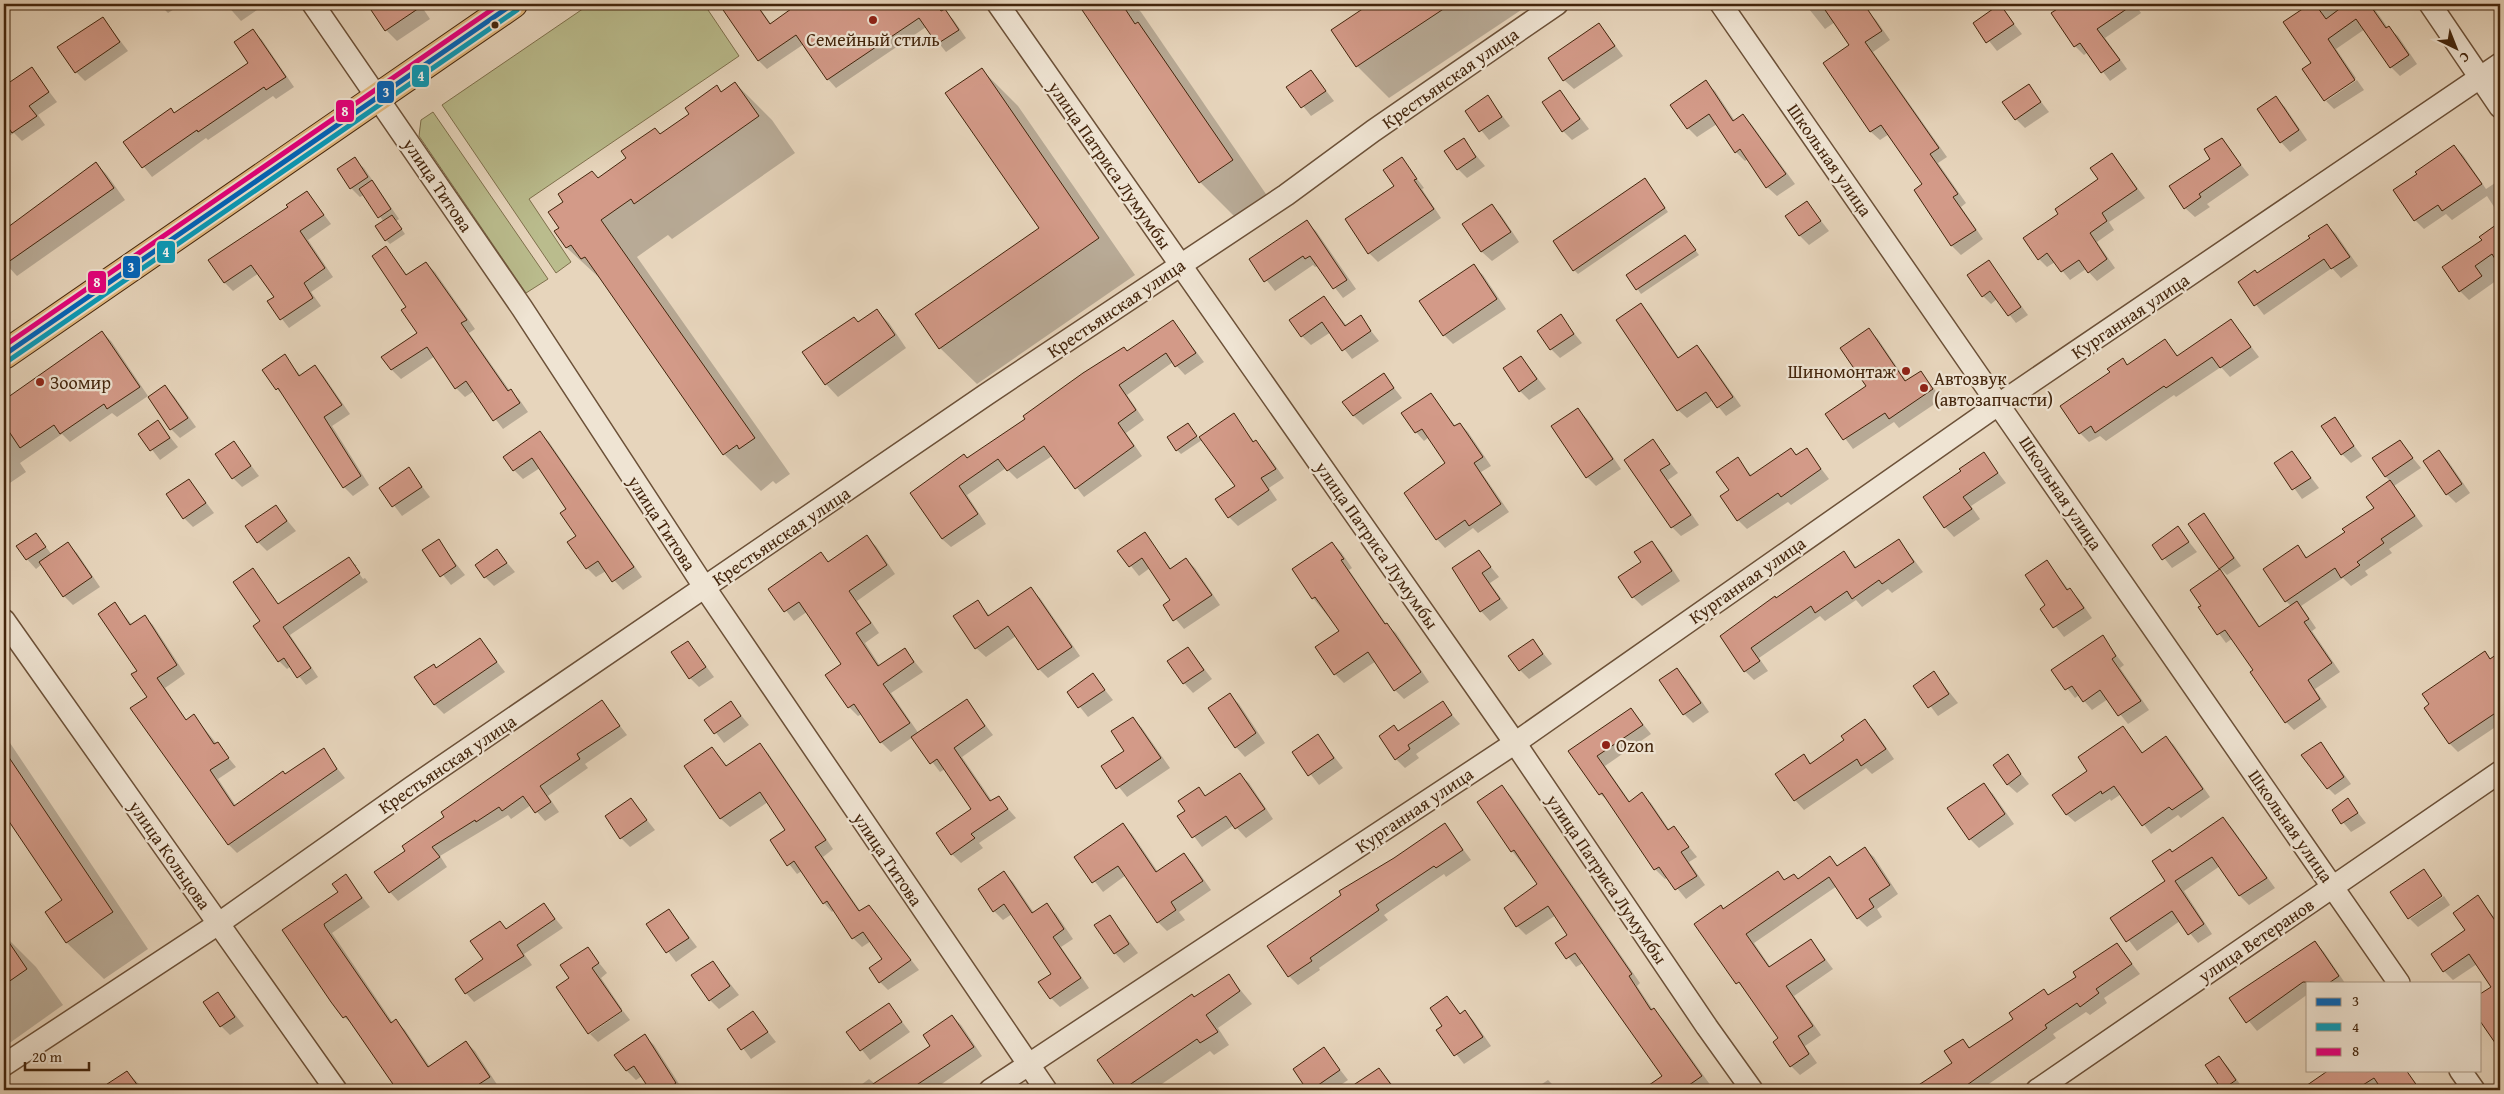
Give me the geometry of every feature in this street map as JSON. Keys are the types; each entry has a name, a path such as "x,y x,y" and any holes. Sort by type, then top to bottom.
{"main road":[{"path":"4,355 513,4"}],"street":[{"name":"улица Титова","path":"313,4 522,308 705,588 1046,1090"},
{"name":"улица Патриса Лумумбы","path":"998,4 1515,743 1752,1090"},
{"name":"Крестьянская улица","path":"4,1065 218,924 412,787 987,394 1286,195 1373,131 1557,4"},
{"name":"Школьная улица","path":"1721,4 2399,982"},
{"path":"2430,4 2500,107"},
{"name":"Курганная улица","path":"990,1090 1515,743 1999,404 2500,64"},
{"name":"улица Кольцова","path":"4,620 336,1090"},
{"name":"улица Ветеранов","path":"2037,1090 2500,772"},
{"path":"2461,1072 2474,1090"}],"green space":[{"path":"590,4 704,4 739,56 529,199 571,262 556,273 442,105"},
{"path":"433,112 548,279 526,293 419,136 421,120"}],"building":[{"path":"367,4 425,4 385,31"},
{"path":"719,4 756,4 770,24 798,4 940,4 937,5 941,11 945,9 959,30 937,44 919,18 827,80 796,35 758,61"},
{"path":"1078,4 1122,4 1135,24 1138,22 1233,160 1199,183"},
{"path":"1370,4 1451,4 1356,67 1331,30"},
{"path":"1821,4 1864,4 1882,31 1865,42 1939,148 1930,154 1958,194 1953,197 1976,230 1951,246 1914,190 1922,184 1881,125 1870,132 1823,63 1849,45"},
{"path":"2000,4 2014,24 1986,43 1973,23"},
{"path":"2065,4 2134,4 2097,29 2120,60 2101,73 2080,43 2074,47 2051,13"},
{"path":"2310,4 2315,4 2326,19 2346,4 2379,4 2372,8 2386,28 2389,26 2409,55 2390,68 2356,19 2328,39 2355,80 2324,101 2302,69 2311,63 2283,22"},
{"path":"103,17 120,42 75,73 57,47"},
{"path":"1599,23 1615,46 1563,81 1548,58"},
{"path":"253,29 286,77 266,90 264,87 142,168 123,142 171,108 174,113 248,63 234,42"},
{"path":"32,67 49,92 29,106 37,116 12,133 4,121 4,86"},
{"path":"982,68 1099,238 939,349 915,314 1039,228 945,93"},
{"path":"1311,70 1326,91 1301,108 1286,87"},
{"path":"1706,80 1733,121 1743,114 1786,174 1766,188 1740,149 1735,153 1709,114 1687,129 1670,105"},
{"path":"735,82 759,116 634,204 631,199 601,220 755,438 739,449 737,445 723,455 585,257 581,259 571,245 566,248 554,231 559,228 548,212 563,202 558,194 592,171 598,178 626,158 621,151 655,128 660,134 689,114 685,108 717,85 721,92"},
{"path":"2029,84 2041,102 2015,120 2002,102"},
{"path":"1560,90 1580,119 1562,132 1542,102"},
{"path":"1488,95 1502,117 1479,132 1465,111"},
{"path":"2276,96 2299,130 2280,143 2257,109"},
{"path":"1464,138 1476,157 1457,170 1444,151"},
{"path":"2222,138 2241,165 2199,194 2201,197 2184,209 2169,186 2210,159 2204,149"},
{"path":"2454,145 2482,184 2442,211 2438,205 2414,221 2393,190"},
{"path":"2112,153 2137,189 2102,213 2107,221 2090,233 2107,259 2088,273 2079,260 2061,272 2047,253 2038,260 2023,238 2058,214 2055,209 2098,179 2090,168"},
{"path":"355,157 368,177 350,189 337,169"},
{"path":"1402,157 1417,179 1414,180 1434,209 1368,254 1345,219 1394,186 1383,170"},
{"path":"96,162 114,188 4,265 4,230"},
{"path":"1645,178 1665,208 1573,271 1553,241"},
{"path":"372,180 391,209 378,218 359,189"},
{"path":"307,191 324,215 300,231 325,268 304,283 313,298 280,320 267,301 274,297 251,265 224,283 208,260 288,207 286,205"},
{"path":"1807,201 1821,221 1799,236 1785,216"},
{"path":"1492,204 1511,232 1481,252 1462,224"},
{"path":"392,215 402,229 385,241 375,226"},
{"path":"1307,220 1347,280 1333,289 1310,256 1305,259 1303,256 1264,282 1249,259"},
{"path":"2500,222 2500,267 2492,254 2475,266 2482,276 2459,292 2442,267 2482,240 2479,237"},
{"path":"2327,224 2350,257 2331,269 2324,259 2254,306 2238,282 2255,270 2257,273 2310,238 2308,236"},
{"path":"1685,235 1696,250 1636,290 1626,275"},
{"path":"386,246 406,275 426,262 467,320 461,323 508,391 511,389 520,403 493,421 466,381 455,389 427,347 391,370 381,357 417,333 401,310 406,307 372,256"},
{"path":"1989,260 2021,307 2008,316 1990,291 1982,297 1967,275"},
{"path":"1474,264 1497,299 1443,336 1419,301"},
{"path":"1324,296 1345,326 1361,315 1371,331 1342,351 1322,322 1301,337 1289,320"},
{"path":"1641,303 1678,358 1697,345 1733,397 1717,408 1706,392 1677,411 1616,320"},
{"path":"877,309 895,335 825,385 802,352 854,317 858,322"},
{"path":"1561,314 1574,334 1550,350 1537,331"},
{"path":"2231,319 2251,347 2220,368 2212,357 2166,388 2164,386 2095,433 2091,426 2079,434 2060,406 2110,372 2107,369 2123,358 2127,365 2165,339 2177,356"},
{"path":"1173,320 1196,353 1175,367 1166,353 1119,385 1136,410 1118,423 1134,446 1075,489 1044,446 1007,471 998,459 959,486 978,514 942,539 910,493 964,454 967,458 1025,419 1023,416 1083,373 1124,347 1127,351"},
{"path":"1869,328 1905,381 1921,371 1933,389 1889,419 1885,413 1843,440 1825,414 1866,386 1840,348"},
{"path":"102,331 140,387 107,409 104,404 60,434 54,425 20,448 4,424 4,400"},
{"path":"285,354 299,376 315,365 342,405 324,417 361,476 343,488 278,388 276,390 262,370"},
{"path":"1521,356 1537,379 1519,392 1503,368"},
{"path":"1384,373 1394,388 1353,416 1342,402"},
{"path":"165,385 188,418 170,430 148,397"},
{"path":"1431,393 1454,426 1460,423 1483,457 1474,463 1501,504 1469,526 1465,520 1436,540 1404,493 1445,463 1422,429 1415,433 1401,413"},
{"path":"1578,408 1613,459 1586,478 1551,426"},
{"path":"1234,413 1253,442 1256,440 1276,469 1261,478 1269,490 1228,518 1215,499 1235,486 1199,437"},
{"path":"2335,417 2354,446 2341,455 2321,426"},
{"path":"158,420 170,438 150,451 138,434"},
{"path":"1188,423 1197,436 1176,451 1167,437"},
{"path":"540,431 634,567 612,582 598,561 586,569 567,542 576,536 560,513 566,509 532,458 513,471 503,457"},
{"path":"1653,439 1670,464 1660,470 1691,515 1671,528 1624,460"},
{"path":"2400,440 2413,458 2385,477 2372,458"},
{"path":"234,441 251,466 232,479 215,454"},
{"path":"1791,448 1796,455 1807,448 1821,469 1781,497 1778,493 1737,521 1720,496 1729,490 1716,472 1738,457 1750,476"},
{"path":"2439,450 2462,484 2446,495 2423,461"},
{"path":"2292,451 2311,478 2292,490 2274,463"},
{"path":"1984,452 1998,473 1963,497 1972,509 1944,528 1923,497 1961,471 1959,469"},
{"path":"409,467 422,487 392,507 379,488"},
{"path":"189,479 206,503 183,519 166,494"},
{"path":"2390,480 2415,516 2381,539 2384,543 2357,562 2360,565 2341,578 2335,568 2285,602 2263,569 2298,545 2306,558 2345,532 2342,529 2374,508 2366,497"},
{"path":"276,505 287,521 257,543 245,526"},
{"path":"2204,513 2234,558 2219,569 2188,524"},
{"path":"2178,526 2189,542 2162,560 2152,545"},
{"path":"1145,532 1170,569 1186,558 1212,595 1173,621 1163,605 1170,600 1142,558 1129,567 1117,551"},
{"path":"36,533 46,547 26,560 16,546"},
{"path":"867,535 887,565 849,591 871,623 856,633 878,666 905,648 914,662 883,684 910,723 880,743 854,704 848,708 825,675 841,664 799,602 784,612 768,589 821,552 828,562"},
{"path":"439,539 456,566 440,577 422,550"},
{"path":"1899,539 1914,562 1882,584 1879,580 1852,599 1847,591 1815,613 1811,606 1751,648 1760,661 1744,672 1720,636 1775,596 1776,598 1844,551 1855,568"},
{"path":"1652,541 1672,571 1632,598 1618,577 1641,562 1634,552"},
{"path":"68,542 92,577 63,597 39,562"},
{"path":"1332,542 1344,559 1341,560 1421,672 1394,691 1368,652 1334,675 1315,647 1339,631 1315,597 1312,599 1292,569"},
{"path":"497,549 507,563 484,578 475,565"},
{"path":"1479,550 1491,567 1482,573 1500,599 1480,612 1452,568"},
{"path":"349,557 360,573 283,627 311,668 297,678 284,658 278,662 253,626 260,621 233,582 253,568 278,604"},
{"path":"2047,560 2067,590 2070,588 2084,608 2053,628 2040,609 2045,605 2025,575"},
{"path":"2220,569 2259,627 2297,601 2309,619 2304,622 2332,663 2308,680 2320,699 2285,723 2250,672 2253,670 2225,630 2217,635 2198,607 2201,606 2190,590"},
{"path":"1031,587 1072,647 1038,670 1008,626 975,649 953,616 978,600 988,616"},
{"path":"115,602 130,625 145,615 177,665 157,678 186,720 194,714 214,744 218,742 229,758 210,770 234,806 283,771 285,774 324,748 337,769 228,845 130,708 147,697 131,674 137,671 98,614"},
{"path":"2103,635 2116,656 2112,659 2141,701 2118,716 2100,690 2083,702 2072,686 2065,690 2051,670"},
{"path":"480,638 497,662 434,705 414,677 434,664 436,668"},
{"path":"1533,639 1543,654 1519,671 1508,656"},
{"path":"688,641 706,667 689,679 671,652"},
{"path":"1188,647 1204,670 1183,684 1167,661"},
{"path":"2485,651 2490,659 2500,652 2500,710 2449,744 2424,708 2429,704 2422,694"},
{"path":"1677,668 1701,703 1683,715 1659,680"},
{"path":"1934,671 1949,694 1928,708 1913,686"},
{"path":"1093,673 1105,690 1078,708 1067,692"},
{"path":"1230,693 1256,733 1235,748 1208,708"},
{"path":"967,699 985,726 954,748 990,801 999,796 1008,809 971,834 975,838 951,855 936,833 971,809 937,759 930,764 911,737"},
{"path":"602,700 620,726 577,754 580,759 540,786 551,802 535,813 523,796 502,811 499,807 476,822 475,820 432,847 440,857 389,893 374,872 405,851 402,846 444,817 441,812"},
{"path":"731,701 741,716 714,734 704,720"},
{"path":"1443,701 1452,715 1408,745 1410,749 1395,760 1379,736 1394,725 1398,731"},
{"path":"1631,708 1643,725 1597,756 1629,802 1642,792 1668,830 1674,826 1689,847 1681,852 1697,876 1675,890 1659,867 1654,870 1602,793 1599,795 1568,751"},
{"path":"1133,717 1161,758 1116,789 1101,766 1124,751 1111,731"},
{"path":"1865,719 1886,749 1861,766 1857,759 1794,801 1775,774 1804,754 1810,764 1844,740 1841,736"},
{"path":"2123,726 2142,753 2166,736 2203,789 2172,810 2169,807 2142,826 2114,786 2102,794 2101,791 2066,815 2052,795 2087,771 2078,757"},
{"path":"1318,734 1334,758 1308,776 1292,752"},
{"path":"2321,742 2344,777 2327,789 2301,755"},
{"path":"760,743 826,840 815,847 859,911 869,905 911,960 879,983 869,968 882,959 863,932 852,939 827,901 823,904 794,861 787,866 770,840 785,830 760,792 720,819 684,766 712,747 726,766"},
{"path":"4,750 113,912 66,943 45,912 62,900 4,814"},
{"path":"2008,754 2021,774 2007,785 1993,765"},
{"path":"1240,773 1265,809 1235,829 1226,816 1192,838 1177,816 1185,811 1178,801 1199,787 1205,796"},
{"path":"1984,783 2005,814 1969,840 1947,808"},
{"path":"1502,785 1632,974 1629,976 1651,1010 1654,1008 1702,1076 1682,1090 1642,1090 1662,1076 1575,953 1566,959 1555,943 1567,935 1548,906 1516,927 1504,908 1537,884 1514,850 1511,852 1477,802"},
{"path":"631,798 647,820 620,839 605,816"},
{"path":"2348,798 2358,813 2341,824 2332,810"},
{"path":"2223,817 2267,878 2239,896 2212,857 2175,881 2204,924 2188,935 2172,911 2126,942 2110,918 2165,881 2152,861 2170,849 2172,852"},
{"path":"1123,823 1156,872 1184,853 1203,881 1171,902 1176,910 1157,923 1118,866 1092,883 1074,857"},
{"path":"1445,823 1463,850 1436,868 1434,866 1376,905 1379,910 1310,958 1312,961 1288,977 1267,946 1341,895 1339,891 1394,858"},
{"path":"1865,847 1890,885 1869,899 1874,907 1857,919 1829,877 1746,934 1769,967 1811,939 1825,960 1786,986 1813,1026 1798,1036 1809,1054 1790,1067 1773,1042 1778,1038 1739,982 1736,984 1694,924 1721,905 1723,909 1778,871 1784,880 1794,874 1798,879 1830,856 1837,866"},
{"path":"2424,869 2442,896 2408,919 2390,892"},
{"path":"1004,871 1032,913 1047,903 1064,929 1053,937 1081,978 1050,999 1038,982 1051,974 1004,904 993,912 978,889"},
{"path":"346,874 362,898 324,924 325,927 391,1023 396,1019 428,1067 466,1041 490,1077 470,1090 397,1090 346,1016 343,1018 331,1002 282,930 338,892 332,884"},
{"path":"2478,895 2500,928 2500,1050 2482,1024 2482,993 2491,987 2469,954 2443,972 2431,954 2465,930 2453,913"},
{"path":"544,903 555,919 517,945 524,956 465,994 455,979 483,959 470,941 500,921 506,929"},
{"path":"669,909 689,938 666,953 646,924"},
{"path":"1110,915 1129,944 1114,954 1094,925"},
{"path":"4,935 27,969 4,985"},
{"path":"2315,941 2339,976 2330,982 2303,982 2246,1023 2229,998"},
{"path":"2117,943 2132,964 2096,989 2099,993 2080,1007 2077,1003 2045,1025 2047,1028 1960,1090 1911,1090 1952,1063 1944,1051 1963,1039 1969,1048 2013,1019 2009,1013 2044,989 2048,995 2076,977 2073,972"},
{"path":"588,947 599,963 592,968 622,1011 588,1034 556,987 569,978 560,965"},
{"path":"713,961 730,986 709,1001 691,975"},
{"path":"1229,974 1240,991 1206,1015 1218,1032 1200,1043 1197,1039 1122,1090 1118,1090 1097,1060 1192,994 1194,997"},
{"path":"218,992 235,1017 220,1027 203,1002"},
{"path":"1447,996 1460,1014 1465,1010 1483,1037 1454,1056 1436,1030 1442,1026 1430,1008"},
{"path":"889,1003 902,1022 860,1051 846,1032"},
{"path":"753,1011 768,1032 741,1050 727,1029"},
{"path":"952,1015 974,1047 909,1090 864,1090 930,1046 923,1035"},
{"path":"645,1034 676,1083 666,1090 650,1090 634,1066 626,1071 614,1055"},
{"path":"1324,1047 1340,1070 1311,1090 1307,1090 1293,1069"},
{"path":"2219,1056 2236,1080 2222,1090 2205,1065"},
{"path":"1379,1068 1395,1090 1346,1090"},
{"path":"127,1071 141,1090 98,1090"},
{"path":"2326,1072 2407,1072 2420,1090 2382,1090 2374,1078 2355,1090 2300,1090"}],"transit line":[{"name":"8","path":"4,346 500,4"},
{"name":"3","path":"4,355 513,4"},
{"name":"4","path":"8,361 517,10"}],"place":[{"name":"Семейный стиль","path":"873,20"},
{"name":"Шиномонтаж","path":"1906,371"},
{"name":"Зоомир","path":"40,382"},
{"name":"Автозвук (автозапчасти)","path":"1924,388"},
{"name":"Ozon","path":"1606,745"}]}
